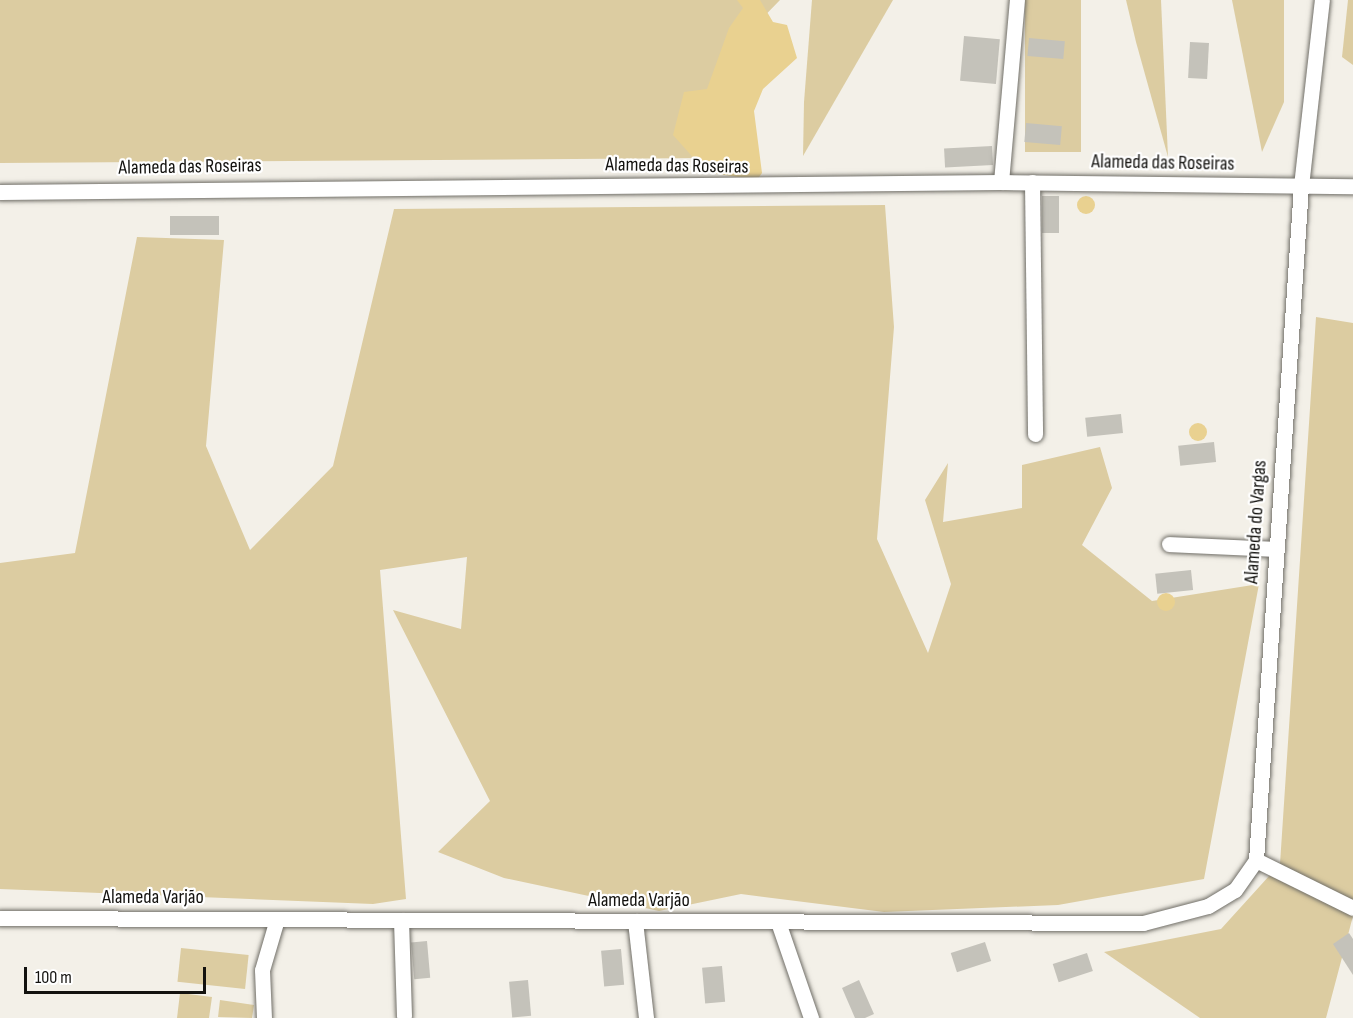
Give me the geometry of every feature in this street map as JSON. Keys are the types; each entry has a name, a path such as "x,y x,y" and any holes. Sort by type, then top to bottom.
{"street":[{"path":"1001,182 1017,0"},
{"name":"Alameda do Vargas","path":"1256,860 1301,186 1322,0"},
{"name":"Alameda das Roseiras","path":"0,192 1001,182 1353,186"},
{"path":"1032,182 1035,434"},
{"path":"1169,544 1275,549"},
{"path":"1256,860 1353,908"},
{"name":"Alameda Varjão","path":"0,918 1143,923 1208,906 1235,890 1256,860"},
{"path":"264,1018 262,970 278,919"},
{"path":"401,920 405,1016"},
{"path":"635,921 646,1018"},
{"path":"778,922 811,1018"}],"shaded area":[{"path":"0,0 780,0 737,44 705,158 0,163"},
{"path":"737,0 760,0 773,22 787,25 797,58 763,89 754,111 762,173 757,180 706,172 673,135 684,92 707,89 729,28 743,8"},
{"path":"812,0 893,0 803,156 804,102"},
{"path":"1025,0 1081,0 1081,152 1025,152"},
{"path":"1126,0 1161,0 1168,157 1136,42"},
{"path":"1232,0 1284,0 1284,102 1262,152"},
{"path":"1348,0 1353,0 1353,65 1342,57"},
{"path":"1086,196 1092,199 1095,205 1092,211 1086,214 1080,211 1077,205 1080,199"},
{"path":"885,205 894,327 877,539 928,653 951,584 925,500 948,463 943,522 1022,508 1022,465 1100,447 1112,488 1082,545 1152,601 1259,584 1204,879 1058,905 884,912 741,894 659,911 504,878 438,852 490,801 393,610 461,629 467,557 380,570 406,899 373,904 0,889 0,563 75,553 137,237 224,240 206,446 250,550 333,466 394,209"},
{"path":"1316,317 1353,323 1353,916 1326,1018 1200,1018 1104,952 1221,929 1280,864"},
{"path":"1198,423 1204,426 1207,432 1204,438 1198,441 1192,438 1189,432 1192,426"},
{"path":"1166,593 1172,596 1175,602 1172,608 1166,611 1160,608 1157,602 1160,596"},
{"path":"181,948 249,955 245,989 177,982"},
{"path":"180,993 212,997 209,1018 177,1018"},
{"path":"220,1000 254,1005 252,1018 218,1017"}],"building":[{"path":"964,36 1000,39 996,84 960,81"},
{"path":"1029,38 1065,41 1063,59 1027,56"},
{"path":"1190,42 1209,43 1207,79 1188,78"},
{"path":"1026,123 1062,126 1060,145 1024,142"},
{"path":"992,146 993,165 945,167 944,149"},
{"path":"1042,196 1059,196 1059,233 1042,233"},
{"path":"170,216 219,216 219,235 170,235"},
{"path":"1121,414 1123,433 1087,437 1085,418"},
{"path":"1214,442 1216,462 1180,466 1178,446"},
{"path":"1191,570 1193,590 1157,594 1155,574"},
{"path":"1349,933 1353,939 1353,975 1333,944"},
{"path":"427,941 430,978 414,979 411,942"},
{"path":"985,942 991,961 957,972 951,953"},
{"path":"621,949 624,985 604,987 601,951"},
{"path":"1087,953 1093,971 1059,982 1053,964"},
{"path":"722,966 725,1002 705,1004 702,968"},
{"path":"528,980 531,1016 512,1018 509,982"},
{"path":"859,980 874,1014 865,1018 855,1018 842,988"}]}
